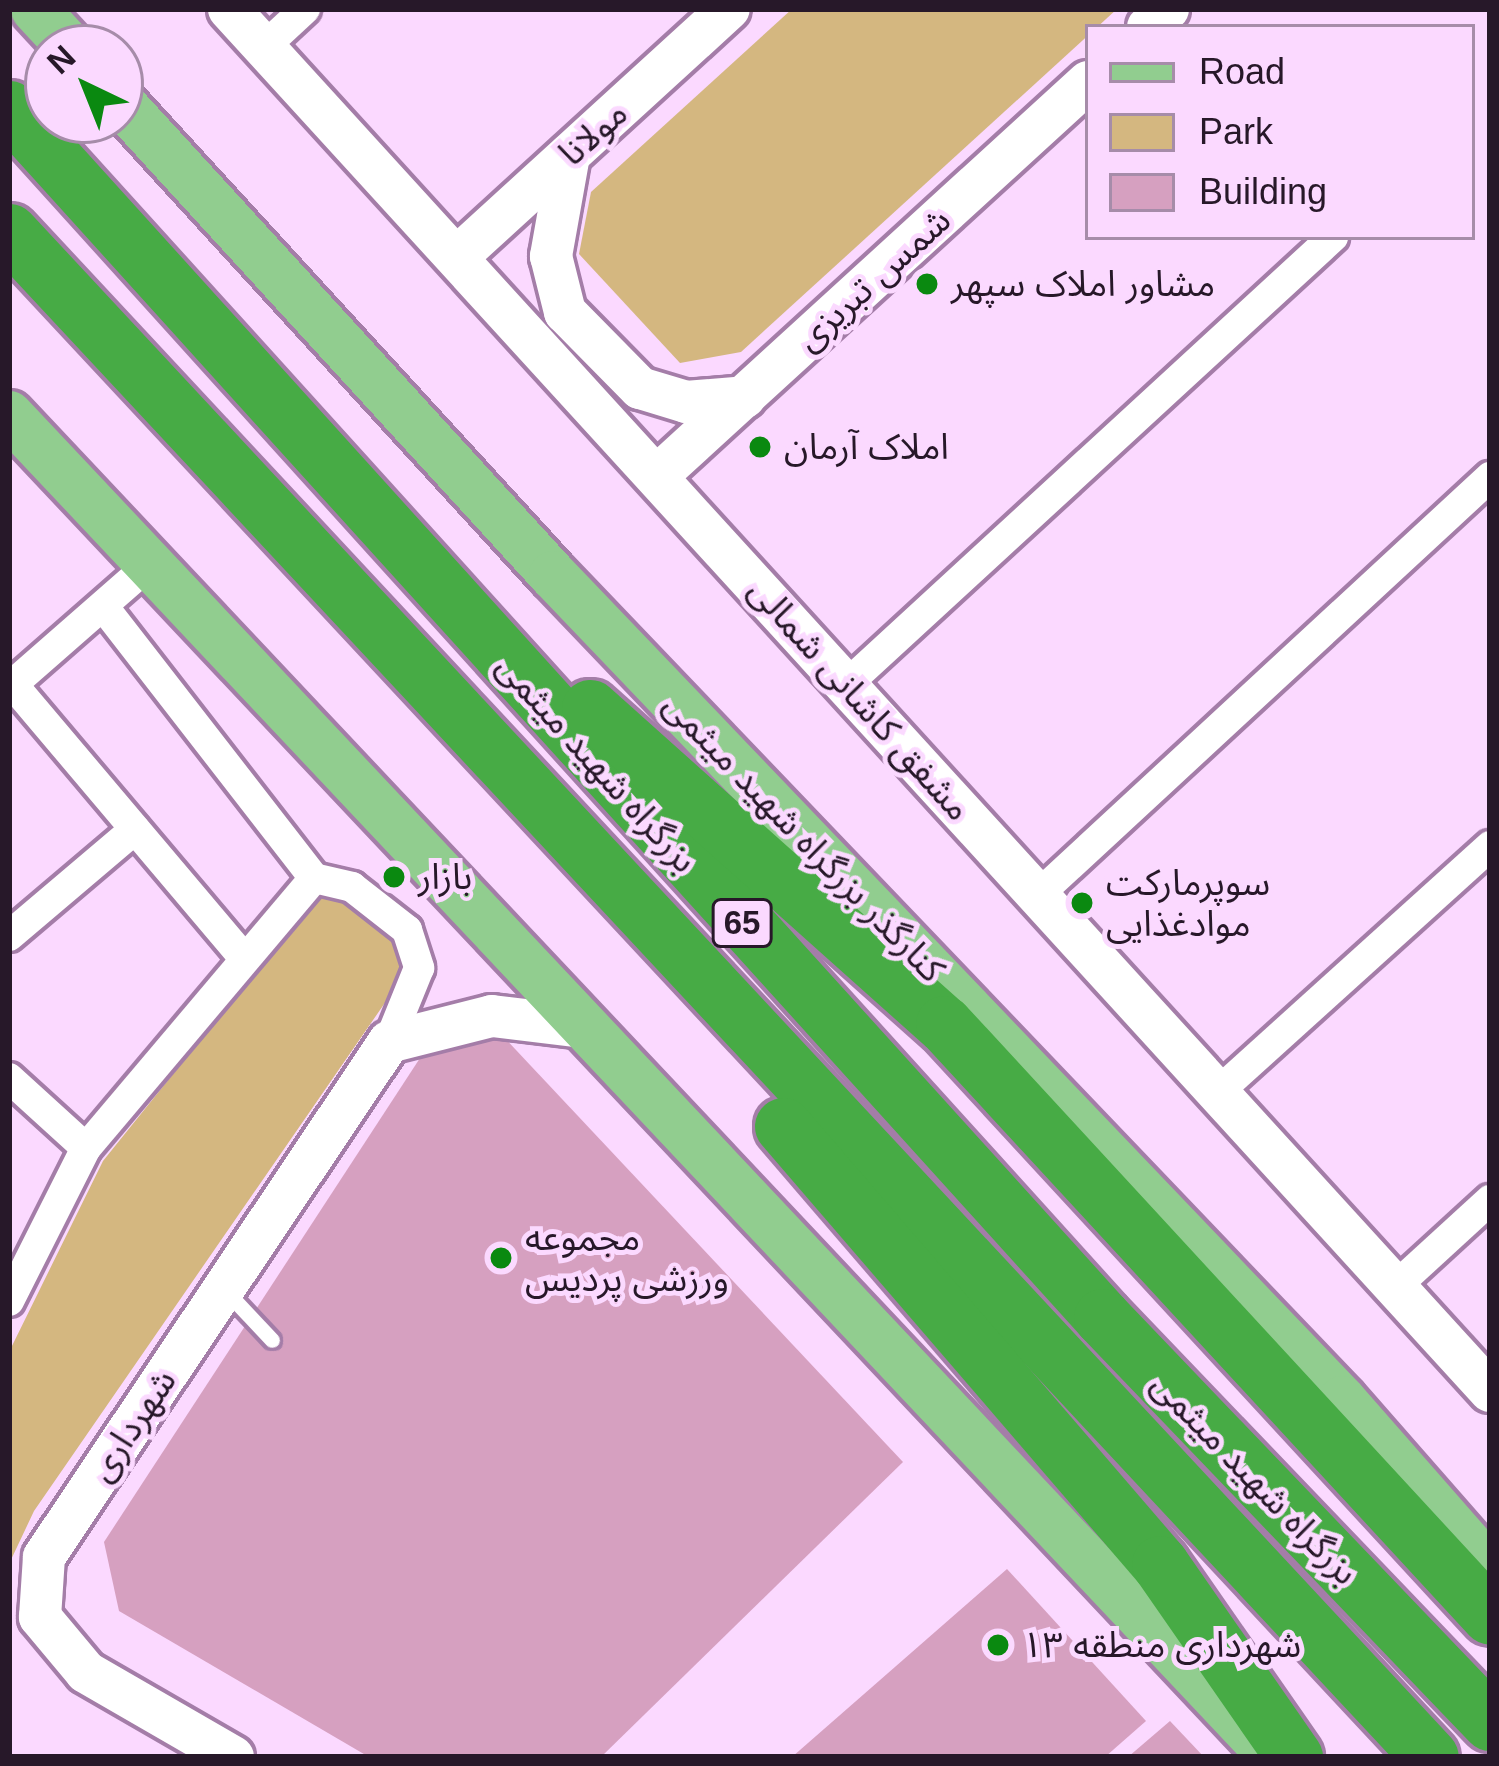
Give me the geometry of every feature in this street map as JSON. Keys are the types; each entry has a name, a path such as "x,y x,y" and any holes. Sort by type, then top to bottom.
{"highway":[{"name":"بزرگراه شهید میثمی","path":"9,110 311,449 1102,1317 1490,1722"},
{"name":"بزرگراه شهید میثمی","path":"9,232 1430,1757"},
{"path":"311,449 944,1024 1490,1616"},
{"path":"256,498 347,627 1160,1564 1294,1757"}],"main road":[{"name":"کنارگذر بزرگراه شهید میثمی","path":"144,128 553,574 1342,1400 1490,1569"},
{"path":"9,415 576,1026 1273,1757"}],"street":[{"name":"مشفق کاشانی شمالی","path":"229,9 1490,1391"},
{"path":"263,47 304,9"},
{"name":"مولانا","path":"457,257 729,9"},
{"name":"شمس تبریزی","path":"657,476 1085,85"},
{"path":"569,155 551,256 565,312 640,388 686,402 745,397"},
{"path":"846,685 1330,240"},
{"path":"1038,895 1490,477"},
{"path":"149,565 11,682 244,958"},
{"path":"103,606 314,878 352,886 406,930 418,968 389,1042"},
{"path":"9,936 135,829"},
{"path":"1218,1092 1490,846"},
{"path":"9,1301 86,1148 314,878"},
{"path":"389,1042 493,1016 576,1026"},
{"name":"شهرداری","path":"232,1757 86,1672 40,1617 44,1557 389,1042"},
{"path":"9,1078 86,1148"},
{"path":"1395,1287 1490,1200"}],"lane":[{"path":"224,1288 272,1340"}],"green space":[{"path":"792,9 1117,9 1101,24 1085,24 1085,38 741,352 680,363 579,254 591,192"},
{"path":"349,896 398,930 409,968 34,1511 9,1564 9,1352 103,1161 314,899"}],"building":[{"name":"مجموعه ورزشی پردیس","path":"501,1034 903,1462 601,1757 369,1757 119,1611 104,1542 422,1055"},
{"name":"شهرداری منطقه ۱۳","path":"1007,1569 1146,1721 1105,1757 792,1757"},
{"path":"1170,1721 1204,1757 1128,1757"}],"place":[{"name":"مشاور املاک سپهر","path":"927,284"},
{"name":"املاک آرمان","path":"760,447"},
{"name":"بازار","path":"394,877"},
{"name":"سوپرمارکت موادغذایی","path":"1082,903"},
{"name":"مجموعه ورزشی پردیس","path":"501,1258"},
{"name":"شهرداری منطقه ۱۳","path":"998,1645"}]}
